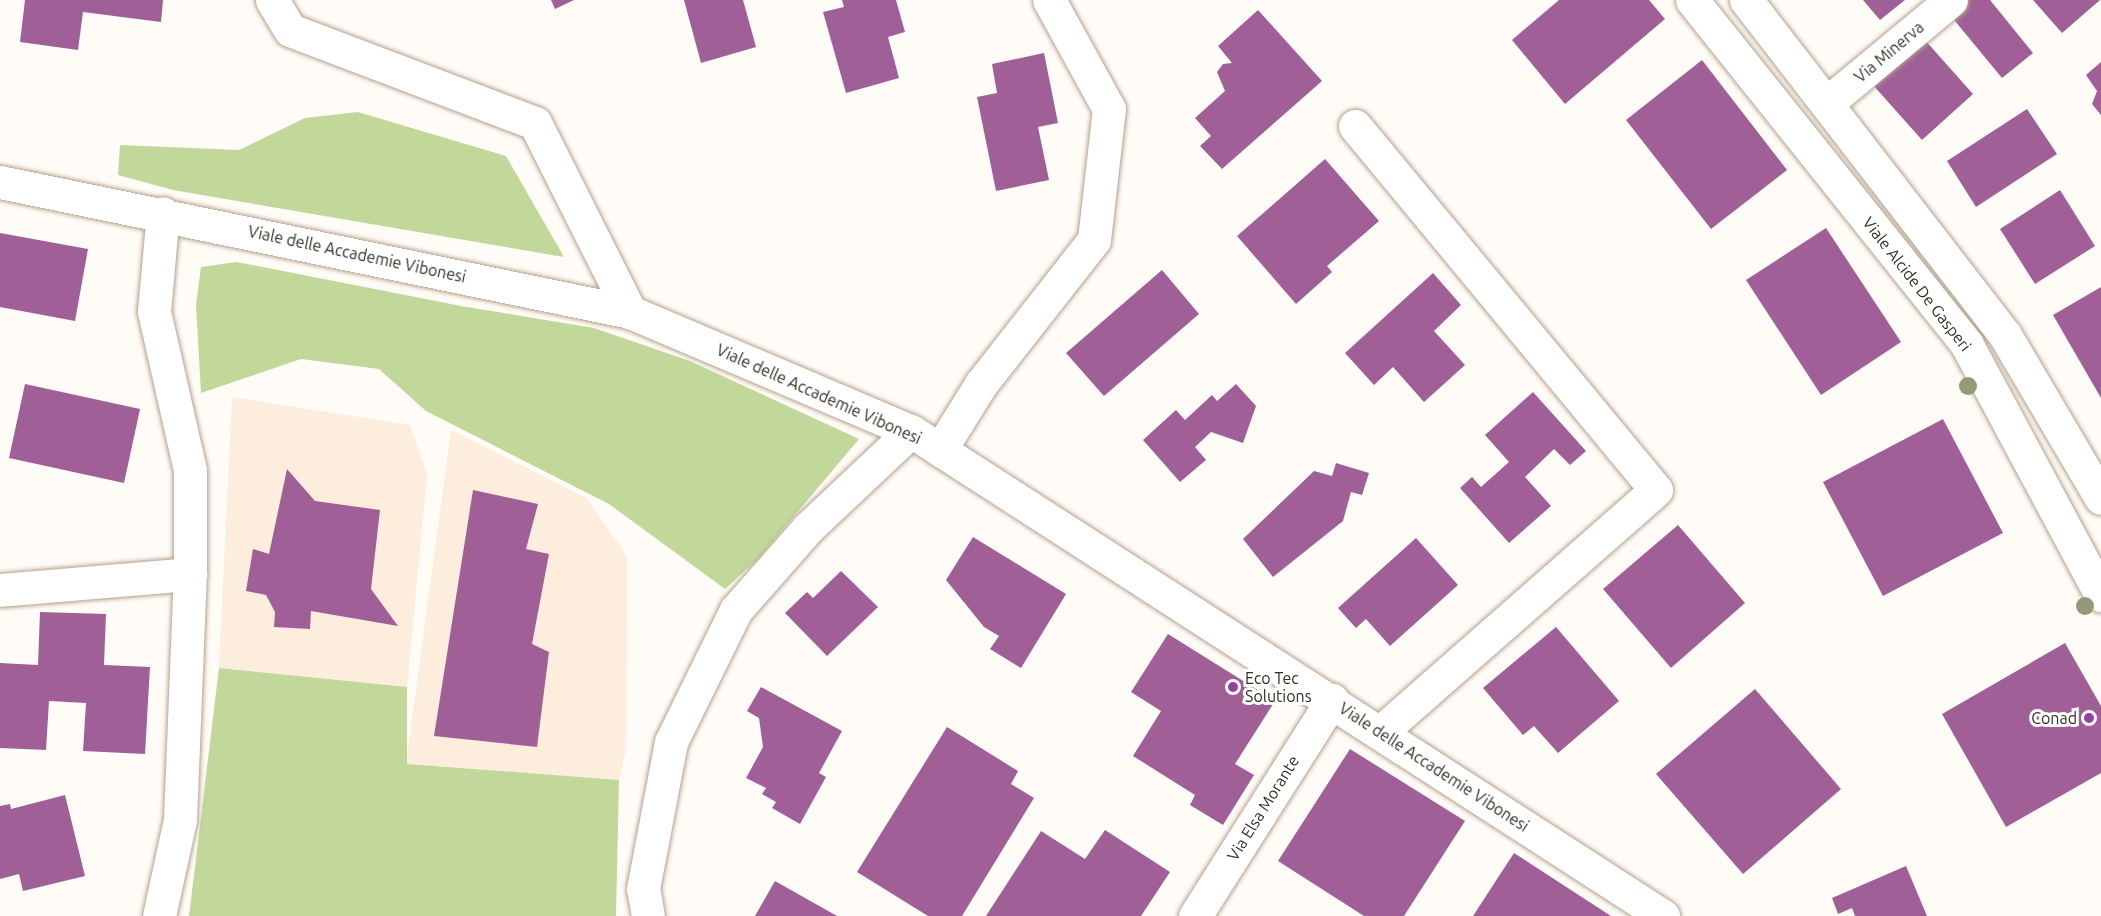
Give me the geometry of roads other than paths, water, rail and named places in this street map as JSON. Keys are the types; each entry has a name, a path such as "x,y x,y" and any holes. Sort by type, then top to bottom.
{"street":[{"path":"272,0 290,30 535,123 630,312"},
{"path":"940,450 981,384 1094,240 1109,110 1048,0"},
{"name":"Viale Alcide De Gasperi","path":"1692,0 1967,345 2101,595"},
{"path":"1746,0 2005,335 2101,498"},
{"name":"Via Minerva","path":"1827,103 1951,0"},
{"path":"1355,126 1656,490 1381,732"},
{"name":"Viale delle Accademie Vibonesi","path":"0,182 163,213 630,312 911,431 1332,700 1663,916"},
{"path":"159,916 180,820 190,574 190,470 154,310 163,213"},
{"path":"648,916 643,889 671,742 736,610 808,528 911,431"},
{"path":"0,590 190,574"},
{"name":"Via Elsa Morante","path":"1195,916 1332,700"}],"place":[{"name":"Eco Tec Solutions","path":"1233,687"},
{"name":"Conad","path":"2089,718"}]}
